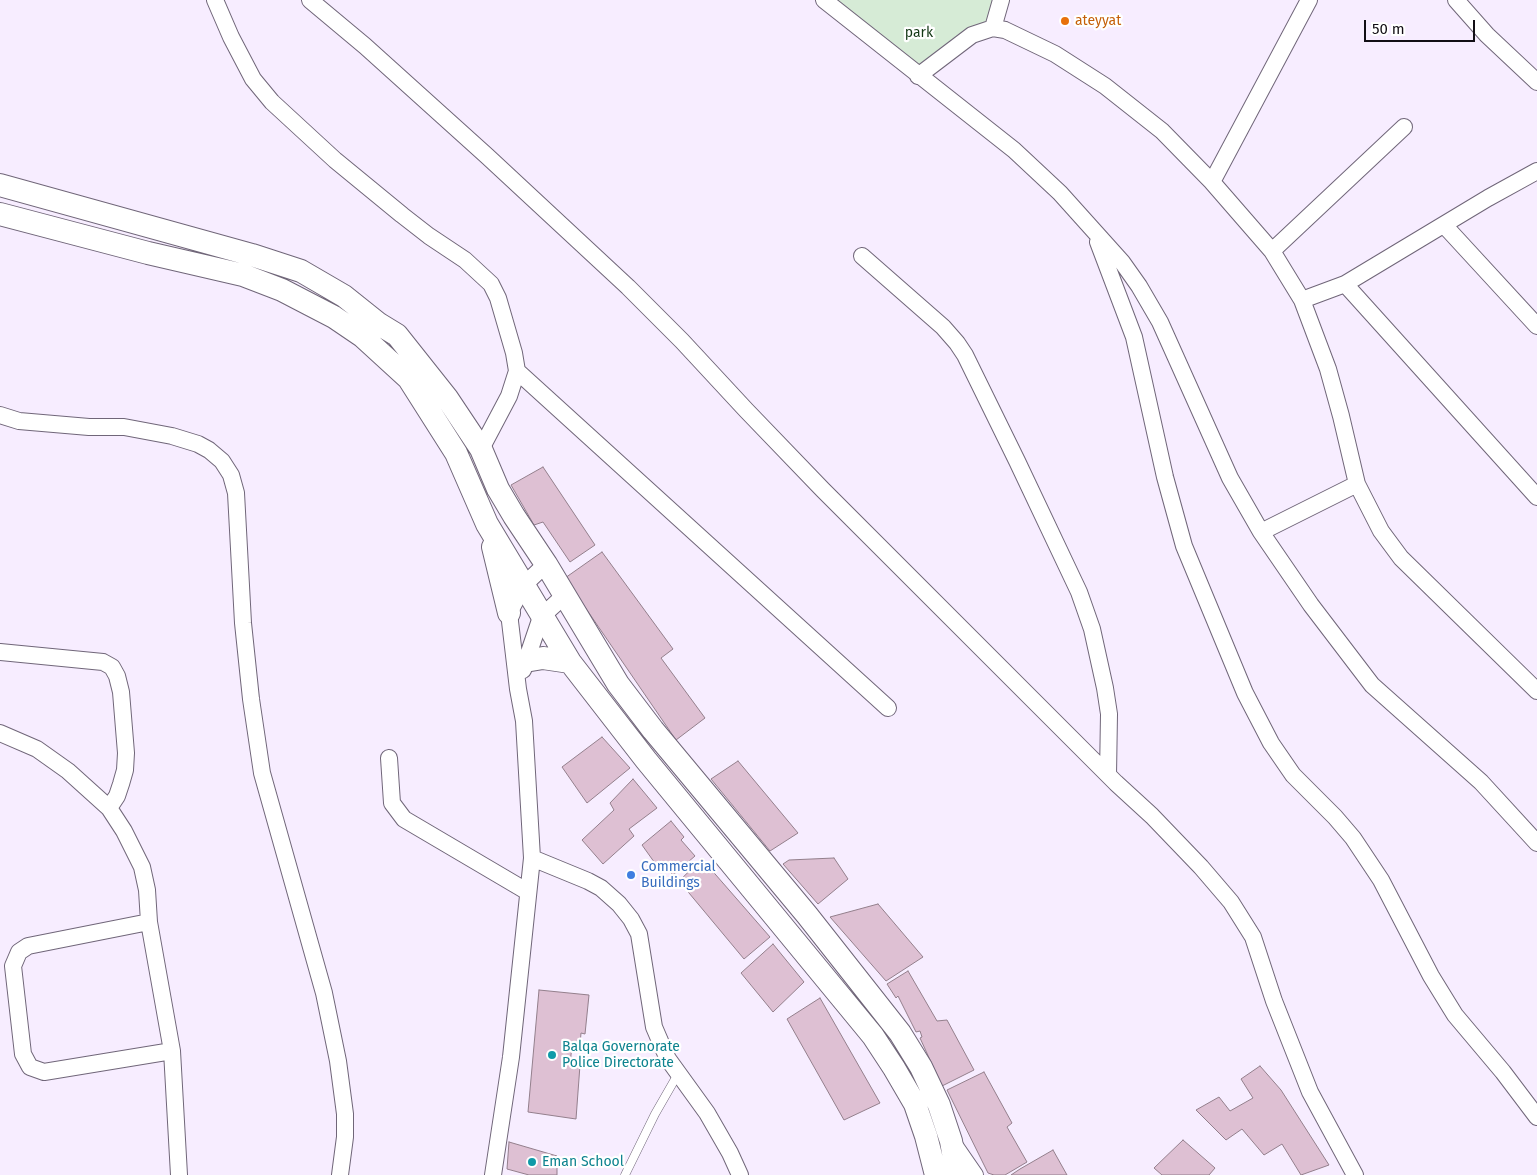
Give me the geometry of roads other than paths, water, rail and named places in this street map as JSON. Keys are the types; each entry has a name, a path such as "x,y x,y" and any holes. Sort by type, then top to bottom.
{"main road":[{"path":"0,185 252,255 301,271 344,296 379,324 397,335 448,398 481,449 498,489 546,564 618,684 653,730 807,915 900,1034 921,1067 939,1105 951,1141 957,1175"},
{"path":"0,214 139,251 243,275 282,290 334,317 362,336 409,379 456,453 487,524 541,617 570,662 646,760 872,1036 906,1086 915,1104 926,1136 936,1175"},
{"path":"243,275 252,255"},
{"path":"487,524 509,613"},
{"path":"525,661 543,658 570,662"}],"street":[{"path":"215,0 231,37 253,79 272,102 334,160 429,236 465,260 491,284 498,298 514,353 516,371 508,396 481,449"},
{"path":"310,0 365,46 494,162 628,287 682,341 823,490 1108,775 1152,816 1201,867 1231,902 1253,937 1274,1002 1310,1092 1355,1175"},
{"path":"824,0 1014,150 1060,193 1122,262 1160,322 1230,478 1261,532 1311,605 1372,685 1481,782 1537,843"},
{"path":"993,28 1001,0"},
{"path":"1212,182 1309,0"},
{"path":"1456,0 1487,35 1537,82"},
{"path":"918,76 972,35 993,28 1005,30 1055,54 1105,86 1162,131 1212,182 1272,251 1302,300 1328,369 1357,484 1381,531 1402,558 1537,691"},
{"path":"1272,251 1404,127"},
{"path":"1302,300 1345,284 1488,198 1537,171"},
{"path":"1444,225 1537,326"},
{"path":"1095,233 1134,337 1165,477 1184,546 1245,693 1272,743 1293,775 1335,817 1381,880 1430,976 1455,1015 1503,1072 1537,1117"},
{"path":"862,256 943,327 957,343 1017,461 1079,592 1092,629 1109,714 1108,775"},
{"path":"1345,284 1537,497"},
{"path":"516,371 888,708"},
{"path":"0,415 19,421 89,427 124,426 151,430 198,444 209,450 222,461 231,475 236,493 243,623 260,766 324,993 338,1061 345,1114 345,1137 340,1175"},
{"path":"1261,532 1357,484"},
{"path":"492,1175 511,1057 532,858 524,721 518,690 509,613 524,585 546,564"},
{"path":"518,690 525,661 541,617 564,596"},
{"path":"0,652 103,662 112,667 117,676 121,692 126,753 125,770 121,784 117,796 109,808"},
{"path":"0,733 37,749 68,771 109,808 124,831 142,867 149,905 149,922 172,1051 175,1173"},
{"path":"389,758 392,803 404,819 528,892"},
{"path":"532,858 601,888 632,919 639,934 654,1027 668,1059 707,1113 730,1153 740,1175"},
{"path":"149,922 28,946 18,952 13,966 23,1054 30,1067 44,1072 172,1051"},
{"path":"951,1141 975,1175"}],"lane":[{"path":"624,1175 678,1074"}],"place":[{"name":"ateyyat","path":"1065,21"},
{"name":"Commercial Buildings","path":"631,875"},
{"name":"Balqa Governorate Police Directorate","path":"552,1055"},
{"name":"Eman School","path":"532,1162"}],"park label":[{"name":"park","path":"919,33"}]}
